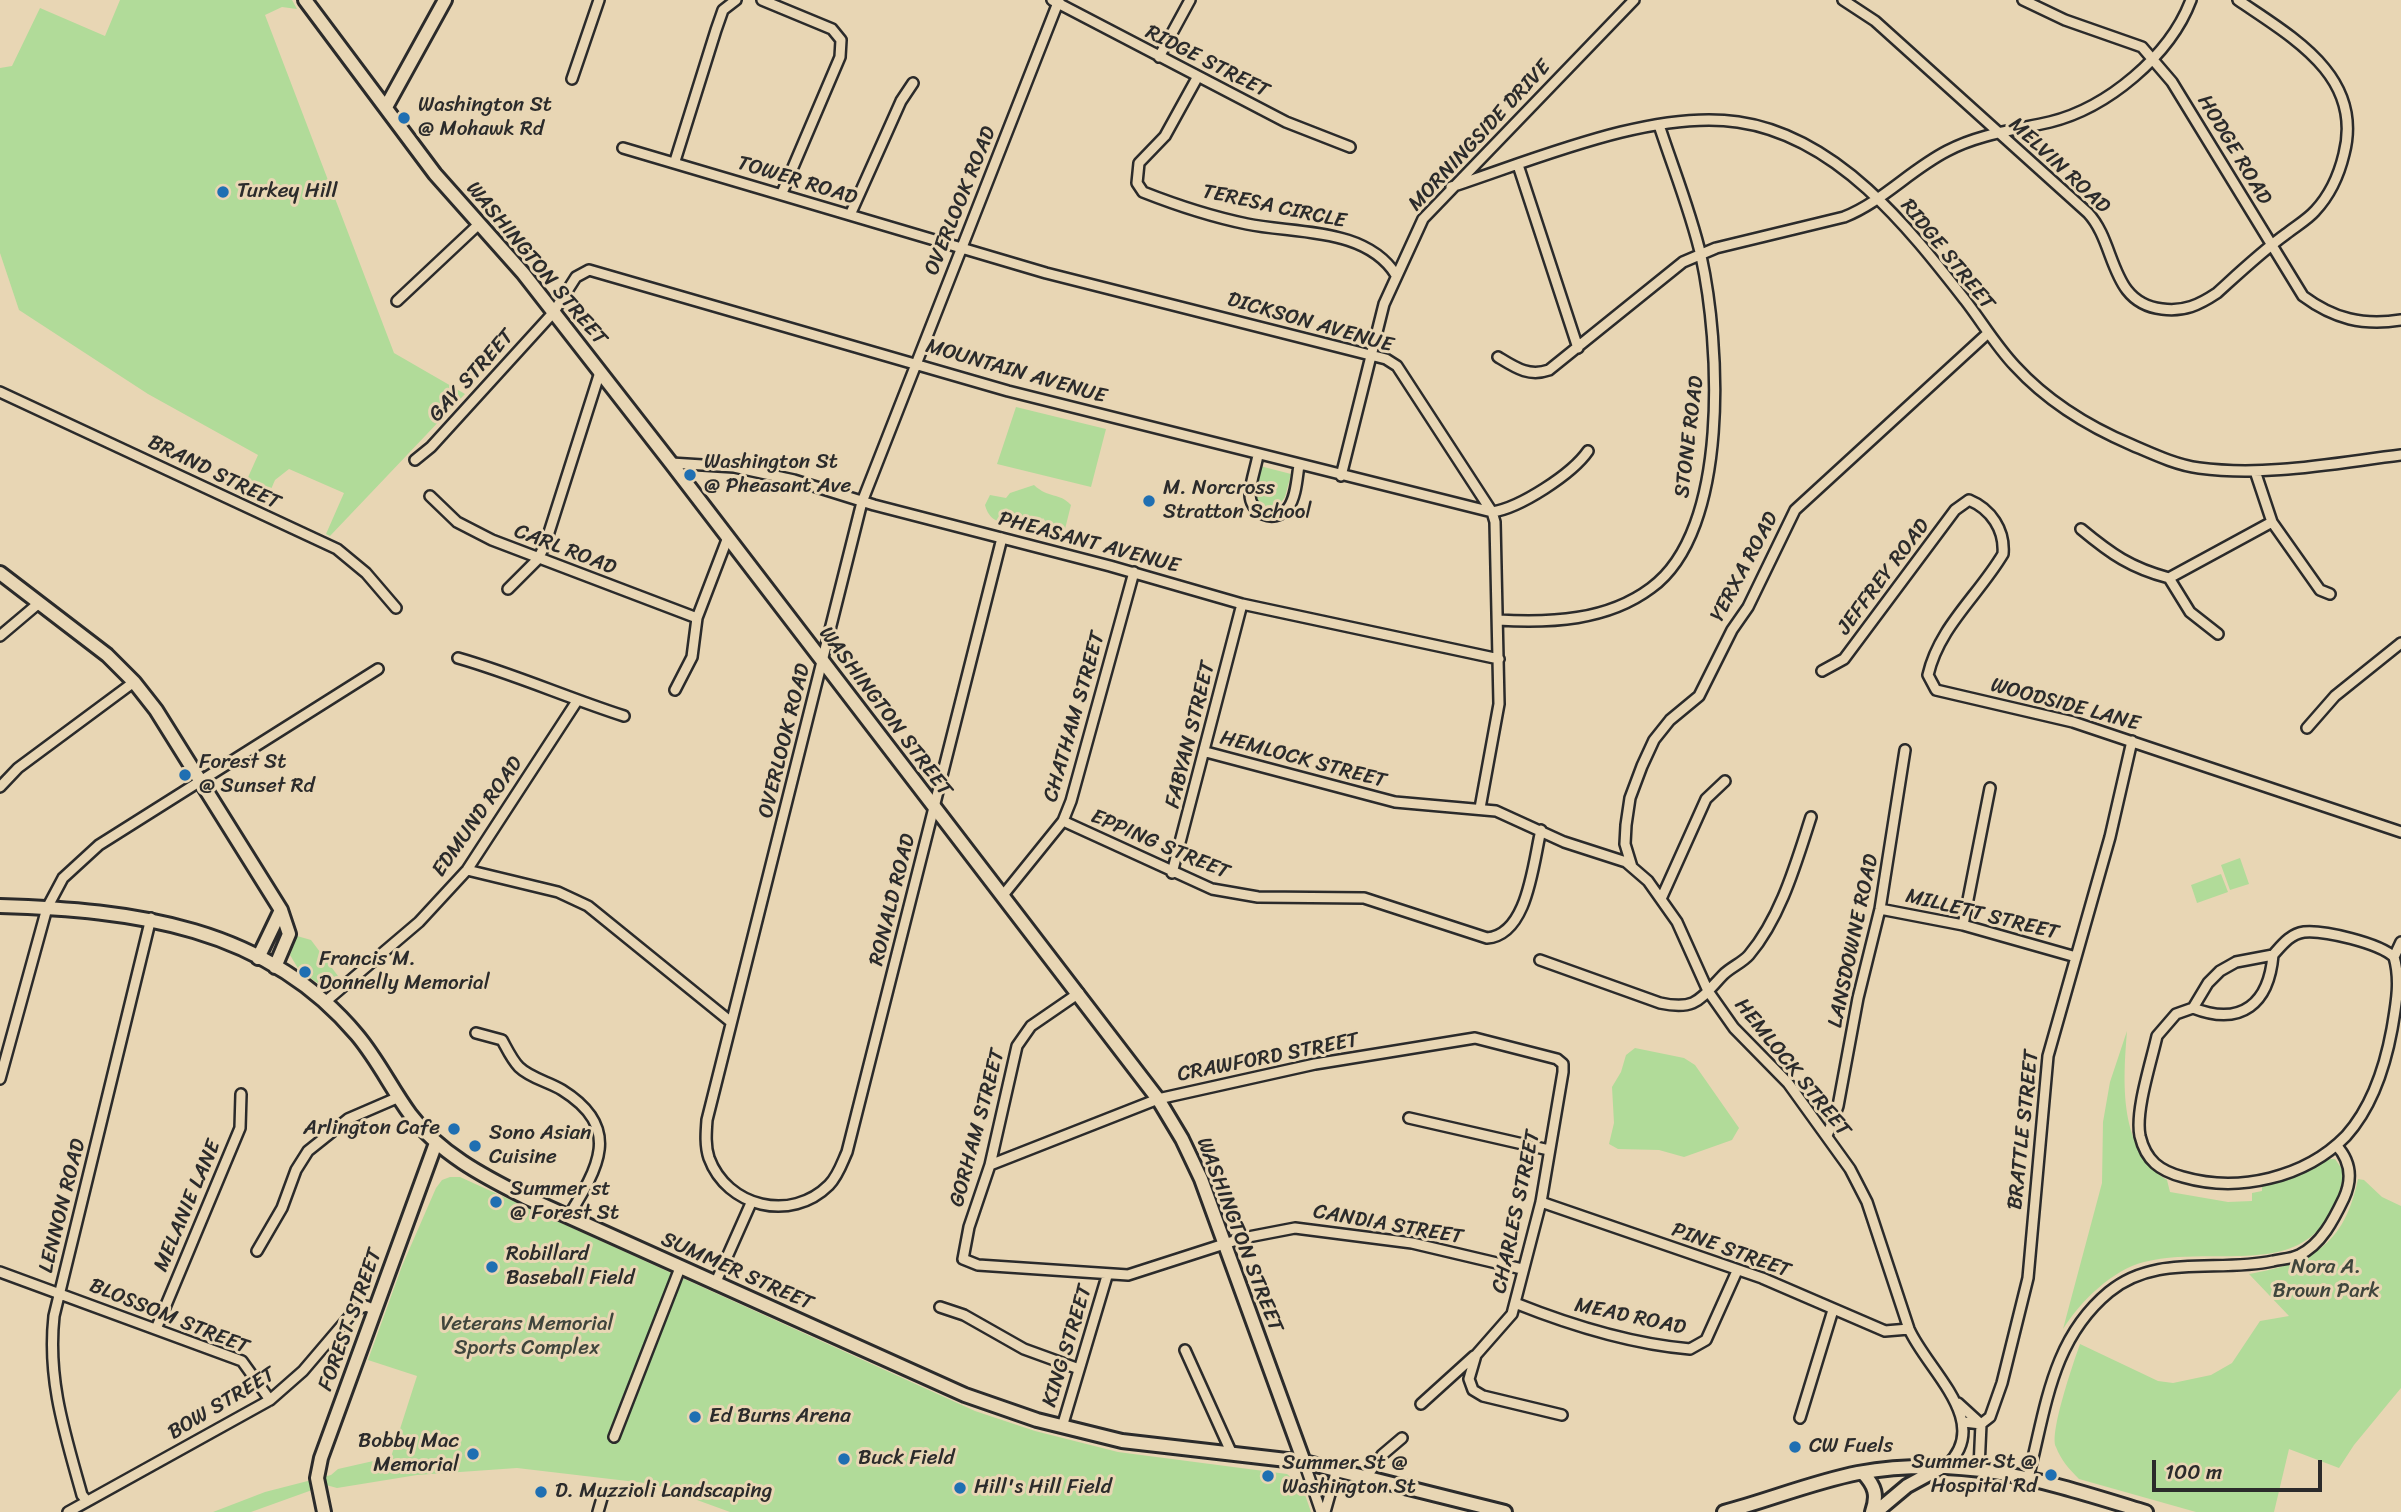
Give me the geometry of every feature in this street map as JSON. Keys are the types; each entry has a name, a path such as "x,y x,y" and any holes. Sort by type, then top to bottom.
{"main road":[{"name":"WASHINGTON STREET","path":"305,0 435,174 525,275 671,463 934,808 1004,894 1157,1099 1192,1158 1304,1462"},
{"path":"386,107 445,0"},
{"path":"0,573 107,655 134,682 156,710 281,910 289,934 275,967"},
{"name":"SUMMER STREET","path":"0,906 115,912 151,918 193,930 258,958 325,1002 357,1035 399,1097 436,1143 499,1184 965,1395 1062,1427 1122,1441 1304,1462 1505,1512"},
{"path":"258,958 281,910"},
{"name":"FOREST STREET","path":"324,1512 317,1478 319,1465 436,1143"},
{"path":"1874,1512 1907,1486 1947,1465"},
{"path":"1724,1512 1863,1473 1947,1465 1979,1468 2028,1478 2110,1507 2146,1512"},
{"path":"1863,1473 1872,1483 1876,1494 1874,1512"}],"street":[{"path":"572,79 599,0"},
{"path":"675,162 723,10 736,0"},
{"path":"762,0 832,29 841,40 840,57 782,193"},
{"path":"1159,57 1191,0"},
{"name":"MORNINGSIDE DRIVE","path":"1341,476 1384,304 1395,275 1406,262 1423,219 1634,0"},
{"name":"MELVIN ROAD","path":"1843,0 1875,21 2099,225 2119,279 2132,298 2144,305 2172,310 2201,304 2301,223 2326,198 2341,167 2348,127 2344,102 2334,78 2319,59 2238,0"},
{"name":"HODGE ROAD","path":"2023,0 2065,20 2127,40 2142,47 2153,57 2172,82 2297,289 2321,310 2343,319 2370,323 2401,320"},
{"path":"1498,357 1519,370 1536,374 1549,370 1668,273 1700,254 1844,217 1878,198 1947,151 2075,113 2112,91 2153,57 2178,27 2191,0"},
{"name":"RIDGE STREET","path":"1056,1 1197,78 1312,134 1350,147"},
{"name":"OVERLOOK ROAD","path":"751,1203 737,1195 715,1170 706,1139 707,1120 730,1022 862,502 1056,1"},
{"name":"TERESA CIRCLE","path":"1197,78 1165,136 1139,163 1137,183 1143,192 1232,220 1349,241 1382,257 1395,275"},
{"path":"850,215 901,101 913,83"},
{"name":"RIDGE STREET","path":"1451,187 1659,125 1713,120 1761,127 1805,145 1878,198 1966,301 1987,334 2038,389 2098,430 2172,461 2197,468 2255,471 2401,455"},
{"name":"STONE ROAD","path":"1498,620 1560,620 1611,609 1651,588 1673,565 1686,544 1705,482 1715,396 1712,319 1700,254 1659,125"},
{"name":"TOWER ROAD","path":"623,148 961,248"},
{"path":"1518,165 1578,348"},
{"path":"397,301 480,224"},
{"name":"DICKSON AVENUE","path":"961,248 1046,273 1387,359 1406,376 1492,512 1496,536 1498,723 1480,808"},
{"name":"MOUNTAIN AVENUE","path":"553,313 576,277 589,270 1008,391 1299,466 1492,512"},
{"name":"GAY STREET","path":"415,460 431,447 553,313"},
{"name":"YERXA ROAD","path":"1633,869 1625,844 1626,825 1630,798 1642,766 1654,740 1671,720 1699,696 1732,630 1748,607 1795,510 1987,334"},
{"path":"508,589 538,559 552,526 600,372"},
{"name":"BRAND STREET","path":"0,391 337,550 366,573 396,608"},
{"path":"1492,512 1514,506 1571,470 1588,451"},
{"path":"1258,455 1250,492 1251,503 1258,512 1267,516 1282,514 1290,506 1299,466"},
{"name":"PHEASANT AVENUE","path":"671,463 734,467 794,480 862,502 1134,572 1241,604 1499,659"},
{"path":"2255,471 2272,522 2320,590 2330,594"},
{"name":"CARL ROAD","path":"430,496 457,522 538,559 697,618"},
{"name":"JEFFREY ROAD","path":"1822,671 1844,659 1955,510 1969,500"},
{"name":"WOODSIDE LANE","path":"1969,500 1983,506 1994,521 2004,539 2003,554 1947,629 1932,658 1928,676 1936,690 2073,722 2132,740 2401,832"},
{"path":"2081,529 2116,558 2144,572 2169,578 2272,522"},
{"path":"675,691 692,657 697,618 728,537"},
{"name":"RONALD ROAD","path":"751,1203 767,1206 797,1204 830,1184 847,1152 1002,538"},
{"name":"CHATHAM STREET","path":"1004,894 1063,821 1081,774 1134,572"},
{"path":"2169,578 2190,612 2218,634"},
{"path":"0,636 39,603"},
{"name":"FABYAN STREET","path":"1172,873 1206,752 1241,604"},
{"path":"2307,728 2335,696 2401,643"},
{"path":"457,658 502,671 577,702 624,716"},
{"path":"0,1079 47,908 63,878 85,855 378,669"},
{"path":"0,787 46,746 134,682"},
{"name":"EDMUND ROAD","path":"325,1002 399,940 467,870 577,702"},
{"name":"BRATTLE STREET","path":"1981,1424 1990,1417 2002,1382 2028,1278 2049,1056 2110,838 2132,740"},
{"name":"LANSDOWNE ROAD","path":"1827,1136 1838,1106 1858,998 1880,909 1905,750"},
{"name":"HEMLOCK STREET","path":"1206,752 1395,802 1496,811 1564,842 1626,862 1648,881 1677,922 1708,991 1734,1028 1788,1083 1827,1136 1867,1202 1916,1345 1954,1399 1981,1424"},
{"path":"1661,899 1706,799 1725,781"},
{"path":"1963,925 1990,788"},
{"path":"1540,960 1679,1007 1696,1003 1747,957 1764,934 1795,867 1811,817"},
{"name":"EPPING STREET","path":"1063,821 1212,889 1245,896 1372,900 1457,930 1492,938 1506,933 1518,918 1541,830"},
{"path":"467,870 558,892 588,906 730,1022"},
{"name":"MILLETT STREET","path":"1880,909 1963,925 2076,957"},
{"name":"LENNON ROAD","path":"87,1501 82,1495 70,1451 51,1360 60,1293 151,918"},
{"path":"2394,957 2362,942 2302,932 2287,939 2273,955 2272,975 2266,989 2252,1006 2220,1015 2193,1008 2176,1014 2157,1036 2140,1134 2146,1153 2154,1165 2165,1172 2192,1180 2214,1184 2240,1184 2293,1171 2336,1145 2355,1124 2381,1074 2401,980 2394,957 2401,942"},
{"path":"2193,1008 2208,983 2220,971 2235,962 2273,955"},
{"name":"GORHAM STREET","path":"963,1258 969,1227 990,1165 1017,1046 1031,1026 1079,993"},
{"path":"476,1033 502,1040 520,1069 582,1104 595,1121 602,1140 600,1155 568,1217"},
{"name":"CRAWFORD STREET","path":"990,1165 1157,1099 1315,1064 1468,1039 1487,1040 1562,1063"},
{"name":"CHARLES STREET","path":"1421,1404 1458,1367 1476,1355 1512,1314 1541,1202 1563,1076 1562,1063"},
{"name":"MELANIE LANE","path":"156,1329 240,1128 241,1094"},
{"path":"257,1251 282,1208 296,1170 308,1151 348,1119 399,1097"},
{"path":"1409,1118 1549,1150"},
{"path":"2028,1478 2065,1343 2087,1313 2110,1291 2137,1274 2170,1266 2238,1266 2298,1255 2315,1243 2332,1223 2347,1192 2350,1167 2345,1155 2336,1145"},
{"name":"PINE STREET","path":"1541,1202 1762,1278 1885,1331 1909,1329"},
{"path":"715,1284 751,1203"},
{"name":"CANDIA STREET","path":"963,1258 978,1265 1107,1276 1139,1273 1225,1243 1275,1230 1309,1228 1412,1243 1522,1269"},
{"path":"614,1437 680,1268"},
{"name":"MEAD ROAD","path":"1515,1303 1556,1319 1624,1337 1690,1349 1706,1340 1737,1271"},
{"name":"BLOSSOM STREET","path":"0,1272 242,1361 270,1400"},
{"name":"KING STREET","path":"1062,1427 1107,1276"},
{"name":"BOW STREET","path":"68,1512 270,1400 303,1371 355,1310 366,1306 376,1310"},
{"path":"940,1307 964,1315 1024,1349 1079,1368"},
{"path":"1800,1418 1833,1310"},
{"path":"1185,1349 1232,1454"},
{"path":"1476,1355 1469,1379 1476,1393 1562,1415"},
{"name":"HEMLOCK STREET","path":"1954,1399 1964,1423"},
{"path":"1947,1465 1959,1449 1964,1423 1981,1424 1979,1468"},
{"path":"1367,1476 1382,1455 1402,1438"},
{"name":"WASHINGTON STREET","path":"1304,1462 1323,1512"},
{"name":"WASHINGTON STREET","path":"1323,1512 1337,1469"},
{"path":"598,1512 602,1498"}],"green space":[{"path":"120,0 292,0 297,9 282,7 265,15 394,353 465,394 330,536 326,534 344,493 289,469 275,480 269,494 255,500 241,493 258,455 148,394 19,310 0,253 0,68 12,66 40,8 105,36"},
{"path":"1016,407 1106,429 1091,487 997,464"},
{"path":"1260,466 1291,474 1285,497 1277,508 1265,509 1256,500 1255,484"},
{"path":"1034,485 1071,505 1065,529 1049,526 1043,518 1037,525 1015,518 1011,525 998,521 989,514 985,505 990,495 1006,498 1010,493"},
{"path":"2240,858 2249,884 2230,890 2221,865"},
{"path":"2221,874 2228,892 2197,903 2191,885"},
{"path":"297,936 311,940 338,976 319,984 299,970 290,955"},
{"path":"2127,1031 2125,1092 2132,1133 2151,1167 2167,1180 2170,1192 2228,1202 2252,1201 2252,1193 2262,1191 2262,1187 2296,1176 2327,1159 2335,1159 2344,1172 2332,1209 2315,1233 2292,1247 2266,1254 2175,1257 2132,1266 2098,1288 2078,1308 2063,1329 2102,1183 2103,1122 2110,1082"},
{"path":"1635,1048 1684,1058 1695,1065 1739,1128 1732,1140 1684,1157 1659,1150 1618,1149 1609,1144 1614,1123 1612,1087 1621,1072 1626,1055"},
{"name":"Veterans Memorial Sports Complex","path":"460,1177 975,1411 1035,1431 1118,1452 1287,1474 1302,1486 1311,1512 730,1512 653,1484 517,1468 417,1475 337,1488 326,1485 251,1512 213,1512 265,1492 331,1475 338,1469 391,1457 417,1376 368,1360 402,1266 436,1188 442,1180"},
{"name":"Nora A. Brown Park","path":"2358,1179 2364,1180 2382,1197 2401,1206 2401,1388 2354,1445 2339,1468 2289,1449 2274,1512 2196,1512 2079,1479 2060,1456 2055,1439 2063,1397 2080,1344 2158,1381 2173,1383 2211,1375 2232,1363 2260,1321 2289,1316 2249,1274 2290,1264 2322,1247 2344,1221"}],"place":[{"name":"Washington St @ Mohawk Rd","path":"404,118"},
{"name":"Turkey Hill","path":"223,192"},
{"name":"Washington St @ Pheasant Ave","path":"690,475"},
{"name":"M. Norcross Stratton School","path":"1149,501"},
{"name":"Forest St @ Sunset Rd","path":"185,775"},
{"name":"Francis M. Donnelly Memorial","path":"305,972"},
{"name":"Arlington Cafe","path":"454,1129"},
{"name":"Sono Asian Cuisine","path":"475,1146"},
{"name":"Summer st @ Forest St","path":"496,1202"},
{"name":"Robillard Baseball Field","path":"492,1267"},
{"name":"Ed Burns Arena","path":"695,1417"},
{"name":"CW Fuels","path":"1795,1447"},
{"name":"Bobby Mac Memorial","path":"473,1454"},
{"name":"Buck Field","path":"844,1459"},
{"name":"Summer St @ Hospital Rd","path":"2051,1475"},
{"name":"Summer St @ Washington St","path":"1268,1476"},
{"name":"Hill's Hill Field","path":"960,1488"},
{"name":"D. Muzzioli Landscaping","path":"541,1492"}]}
